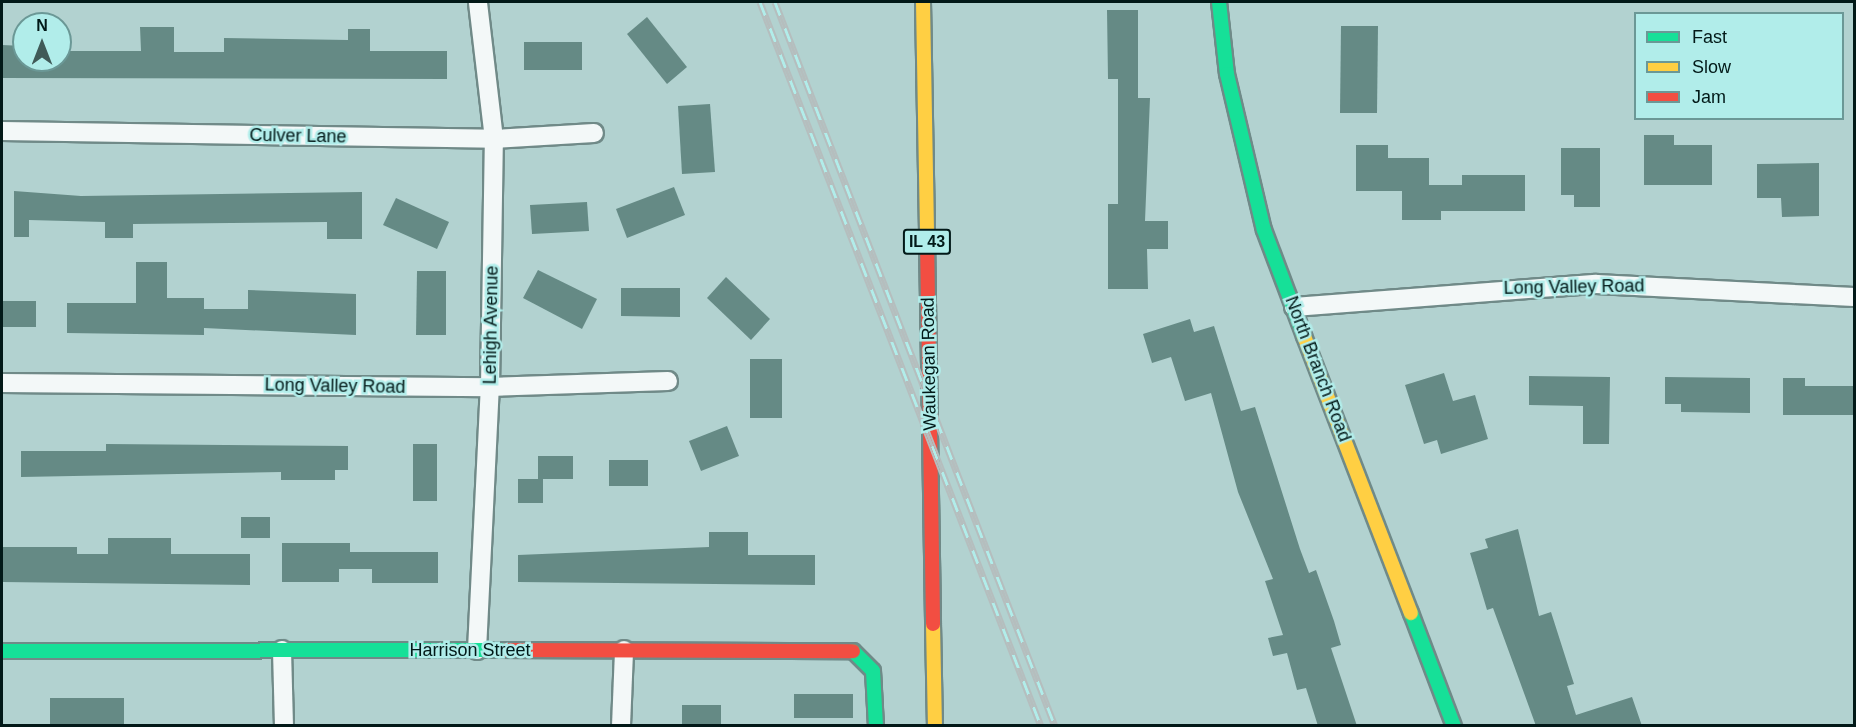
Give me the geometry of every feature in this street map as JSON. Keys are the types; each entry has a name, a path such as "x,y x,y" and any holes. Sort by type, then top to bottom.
{"street":[{"name":"Lehigh Avenue","path":"477,650 490,387 494,139 478,2"},
{"name":"Waukegan Road","path":"923,2 935,726"},
{"name":"North Branch Road","path":"1219,2 1240,142 1264,230 1454,726"},
{"name":"Culver Lane","path":"2,131 494,139 594,132"},
{"name":"Long Valley Road","path":"1294,307 1596,284 1854,297"},
{"name":"Long Valley Road","path":"2,383 490,387 668,381"},
{"path":"282,650 284,726"},
{"path":"621,726 624,650"},
{"name":"Harrison Street","path":"2,651 855,651 873,671 876,726"}],"building":[{"path":"1107,10 1138,10 1138,98 1150,98 1145,221 1168,221 1168,249 1147,249 1148,289 1108,289 1108,204 1118,204 1118,79 1108,79"},
{"path":"647,17 687,67 667,84 627,34"},
{"path":"1341,26 1378,26 1377,113 1340,113"},
{"path":"140,27 174,27 174,52 224,52 224,38 348,40 348,29 370,29 370,51 447,51 447,79 2,78 2,45 12,45 12,72 72,72 72,51 141,51"},
{"path":"524,42 582,42 582,70 524,70"},
{"path":"710,104 715,172 682,174 678,106"},
{"path":"1644,135 1674,135 1674,145 1712,145 1712,185 1644,185"},
{"path":"1356,145 1388,145 1388,158 1429,158 1429,185 1462,185 1462,175 1525,175 1525,211 1441,211 1441,220 1402,220 1402,191 1356,191"},
{"path":"1561,148 1600,148 1600,207 1574,207 1574,195 1561,195"},
{"path":"1819,163 1819,216 1782,217 1781,198 1757,198 1757,164"},
{"path":"674,187 685,215 627,238 616,209"},
{"path":"14,191 81,196 362,192 362,239 327,239 327,222 133,224 133,238 105,238 105,222 29,220 29,237 14,237"},
{"path":"396,198 449,222 437,249 383,225"},
{"path":"587,202 589,231 532,234 530,205"},
{"path":"136,262 167,262 167,298 204,298 204,309 248,309 248,290 356,294 356,335 204,328 204,335 67,333 67,303 136,303"},
{"path":"538,270 597,299 582,329 523,298"},
{"path":"417,271 446,271 446,335 416,335"},
{"path":"726,277 770,319 751,340 707,298"},
{"path":"621,288 680,288 680,317 621,316"},
{"path":"2,301 36,301 36,327 2,327"},
{"path":"1190,319 1194,332 1214,326 1241,411 1255,407 1300,549 1309,573 1316,570 1334,621 1341,645 1331,648 1357,726 1318,726 1306,688 1297,690 1287,653 1273,656 1268,638 1283,635 1265,581 1273,579 1238,492 1211,393 1185,401 1171,357 1152,363 1143,334"},
{"path":"750,359 782,359 782,418 750,418"},
{"path":"1444,373 1453,401 1475,395 1488,439 1441,454 1437,440 1424,444 1405,385"},
{"path":"1529,376 1610,377 1609,444 1583,444 1583,406 1529,405"},
{"path":"1665,377 1750,378 1750,413 1681,412 1681,404 1665,404"},
{"path":"1783,378 1805,378 1805,386 1854,386 1854,415 1783,415"},
{"path":"727,426 739,456 701,471 689,441"},
{"path":"106,444 348,446 348,470 335,470 335,480 281,480 281,472 21,477 21,451 106,451"},
{"path":"413,444 437,444 437,501 413,501"},
{"path":"538,456 573,456 573,479 538,479"},
{"path":"609,460 648,460 648,486 609,486"},
{"path":"518,479 543,479 543,503 518,503"},
{"path":"241,517 270,517 270,538 241,538"},
{"path":"1518,529 1539,616 1551,612 1574,684 1567,686 1576,715 1632,697 1642,726 1536,726 1493,608 1487,610 1470,553 1488,548 1485,539"},
{"path":"709,532 748,532 748,555 815,555 815,585 518,582 518,555 709,547"},
{"path":"108,538 171,538 171,554 250,554 250,585 2,582 2,547 77,547 77,554 108,554"},
{"path":"282,543 350,543 350,552 438,552 438,583 372,583 372,569 339,569 339,582 282,582"},
{"path":"794,694 853,694 853,718 794,718"},
{"path":"50,698 124,698 124,726 50,726"},
{"path":"682,705 721,705 721,726 682,726"}],"railway":[{"path":"760,2 1041,726"},
{"path":"775,2 1055,726"}],"traffic: fast":[{"path":"1219,2 1227,74 1264,230 1304,336"},
{"path":"1411,613 1454,726"},
{"path":"2,651 506,650"},
{"path":"853,651 873,671 876,726"}],"traffic: slow":[{"path":"923,2 927,238"},
{"path":"1304,336 1411,613"},
{"path":"933,624 935,726"}],"traffic: jam":[{"path":"927,238 933,624"},
{"path":"506,650 853,651"}]}
